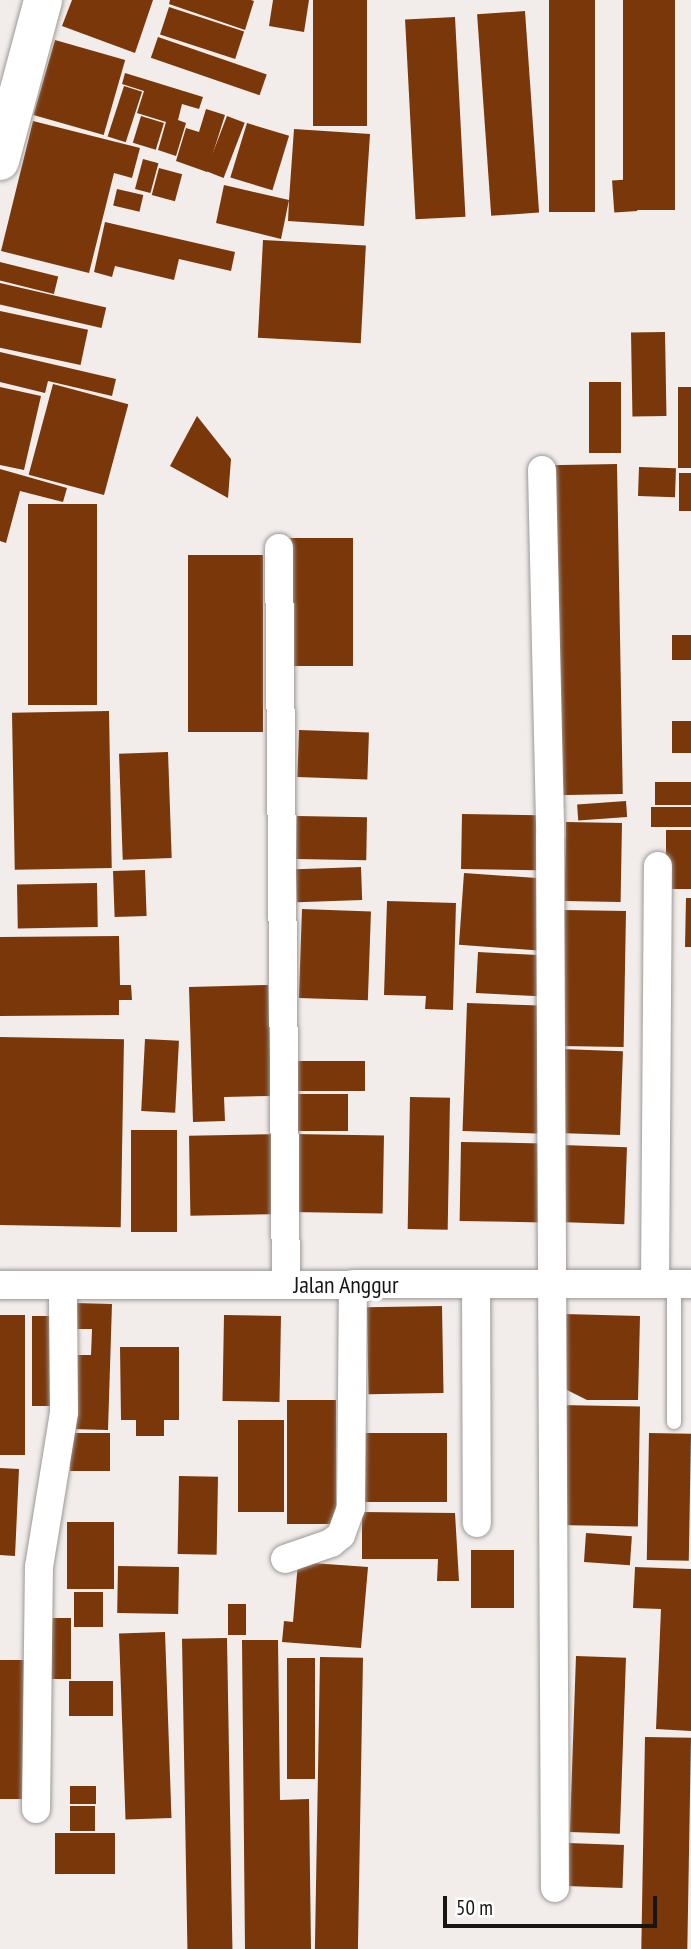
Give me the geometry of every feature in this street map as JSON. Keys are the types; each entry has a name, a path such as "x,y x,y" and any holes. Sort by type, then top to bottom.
{"main road":[{"path":"0,161 43,0"}],"street":[{"path":"542,470 552,1284 555,1888"},
{"path":"279,548 286,1285"},
{"path":"658,866 673,1284"},
{"path":"285,1559 331,1543 341,1535 351,1508 353,1284"},
{"path":"476,1284 477,1523"},
{"name":"Jalan Anggur","path":"0,1285 673,1284"},
{"path":"36,1809 39,1567 64,1412 63,1285"}],"lane":[{"path":"673,1284 674,1422"}],"building":[{"path":"72,0 153,0 135,53 62,26"},
{"path":"170,0 254,1 245,30 169,4"},
{"path":"273,0 309,0 304,32 269,26"},
{"path":"313,0 367,0 367,126 313,126"},
{"path":"549,0 595,0 595,212 549,212"},
{"path":"623,0 675,0 675,210 623,210"},
{"path":"169,7 244,31 235,59 160,35"},
{"path":"525,11 539,213 491,216 477,14"},
{"path":"455,17 465,217 416,219 405,20"},
{"path":"158,37 267,74 260,95 151,58"},
{"path":"55,40 125,60 104,135 34,115"},
{"path":"125,73 203,97 199,109 182,104 178,120 186,123 176,156 158,150 166,122 137,113 144,91 122,84"},
{"path":"124,86 142,92 126,142 108,136"},
{"path":"206,109 225,115 207,172 176,161 186,128 199,132"},
{"path":"141,116 164,123 156,150 133,143"},
{"path":"227,116 245,123 224,178 206,171"},
{"path":"33,121 140,148 132,178 114,173 89,273 1,251"},
{"path":"247,123 289,136 272,190 230,178"},
{"path":"294,129 370,134 364,226 288,221"},
{"path":"143,159 158,163 150,193 135,189"},
{"path":"159,168 182,174 175,201 152,195"},
{"path":"635,179 637,211 614,213 612,181"},
{"path":"224,185 289,200 281,239 216,223"},
{"path":"117,189 143,195 139,212 113,206"},
{"path":"105,222 235,252 231,271 179,259 174,280 115,266 112,277 94,272"},
{"path":"263,240 366,245 361,343 258,338"},
{"path":"0,262 58,277 54,294 0,281"},
{"path":"0,283 106,308 101,328 0,305"},
{"path":"0,311 88,330 81,365 0,348"},
{"path":"665,332 666,416 632,417 631,333"},
{"path":"0,352 116,379 112,396 48,381 45,393 0,382"},
{"path":"589,382 621,382 621,453 589,453"},
{"path":"53,384 128,404 104,495 29,475"},
{"path":"0,387 41,396 24,470 0,465"},
{"path":"678,387 691,387 691,468 678,468"},
{"path":"197,416 231,459 228,498 170,466"},
{"path":"617,464 623,794 554,795 548,465"},
{"path":"639,467 676,468 675,497 638,496"},
{"path":"0,469 67,488 63,502 20,491 6,543 0,541"},
{"path":"679,473 691,473 691,511 679,511"},
{"path":"28,504 97,504 97,705 28,705"},
{"path":"289,538 353,538 353,666 289,666"},
{"path":"188,555 263,555 263,732 188,732"},
{"path":"672,635 691,635 691,660 672,660"},
{"path":"109,711 112,868 15,870 12,713"},
{"path":"672,721 691,721 691,753 672,753"},
{"path":"299,730 369,732 367,779 297,777"},
{"path":"168,752 172,858 123,860 119,754"},
{"path":"655,782 691,782 691,805 655,805"},
{"path":"626,801 627,817 578,820 577,804"},
{"path":"651,807 691,807 691,827 651,827"},
{"path":"462,814 538,815 537,870 461,869"},
{"path":"297,816 367,817 366,860 296,859"},
{"path":"566,822 622,823 621,902 565,901"},
{"path":"666,830 691,830 691,889 666,889"},
{"path":"361,867 362,900 297,902 296,869"},
{"path":"145,870 147,916 115,917 113,871"},
{"path":"464,873 544,879 539,950 459,945"},
{"path":"97,883 98,927 18,928 17,884"},
{"path":"686,898 691,898 691,947 685,947"},
{"path":"387,901 456,903 453,1010 425,1009 426,996 384,995"},
{"path":"302,909 371,911 368,1000 299,998"},
{"path":"564,910 626,911 624,1047 562,1046"},
{"path":"119,936 120,985 131,985 132,1000 119,1000 119,1015 0,1016 0,937"},
{"path":"478,952 542,955 540,996 476,993"},
{"path":"268,985 271,1096 224,1097 225,1121 193,1122 189,987"},
{"path":"467,1003 547,1006 542,1134 463,1131"},
{"path":"0,1037 124,1039 121,1227 0,1225"},
{"path":"145,1039 179,1041 175,1113 141,1111"},
{"path":"561,1049 623,1051 620,1135 558,1133"},
{"path":"294,1061 365,1061 365,1091 294,1091"},
{"path":"295,1094 348,1094 348,1131 295,1131"},
{"path":"410,1097 450,1098 448,1230 408,1229"},
{"path":"131,1130 177,1130 177,1232 131,1232"},
{"path":"283,1134 284,1214 190,1216 189,1136"},
{"path":"293,1134 384,1136 383,1214 292,1212"},
{"path":"461,1142 543,1143 542,1222 460,1221"},
{"path":"562,1145 627,1147 624,1224 559,1222"},
{"path":"76,1303 112,1304 108,1430 71,1429 73,1355 91,1355 92,1329 75,1329"},
{"path":"442,1306 444,1393 369,1394 367,1307"},
{"path":"564,1314 640,1316 638,1400 587,1400 567,1390 562,1382"},
{"path":"0,1315 25,1315 25,1455 0,1455"},
{"path":"224,1315 281,1316 279,1402 222,1401"},
{"path":"32,1316 59,1316 59,1406 32,1406"},
{"path":"120,1347 179,1347 179,1420 164,1420 164,1436 136,1436 136,1420 121,1420"},
{"path":"287,1400 336,1400 336,1524 287,1524"},
{"path":"560,1405 640,1406 638,1526 558,1525"},
{"path":"238,1420 284,1420 284,1512 238,1512"},
{"path":"70,1433 110,1433 110,1471 70,1471"},
{"path":"365,1433 447,1433 447,1502 365,1502"},
{"path":"649,1433 691,1434 689,1561 647,1560"},
{"path":"0,1468 19,1469 15,1556 0,1555"},
{"path":"179,1476 218,1477 217,1555 178,1554"},
{"path":"362,1512 455,1513 459,1581 437,1581 438,1559 362,1559"},
{"path":"67,1522 114,1522 114,1589 67,1589"},
{"path":"586,1533 632,1536 630,1565 584,1562"},
{"path":"471,1550 514,1550 514,1608 471,1608"},
{"path":"298,1562 368,1567 361,1648 282,1642 284,1621 293,1622"},
{"path":"118,1566 179,1567 178,1614 117,1613"},
{"path":"635,1567 691,1569 691,1731 656,1729 661,1609 633,1608"},
{"path":"74,1592 103,1592 103,1627 74,1627"},
{"path":"228,1604 246,1604 246,1635 228,1635"},
{"path":"39,1618 71,1618 71,1679 39,1679"},
{"path":"165,1632 171,1818 126,1819 119,1634"},
{"path":"227,1638 232,1949 187,1949 182,1639"},
{"path":"242,1640 278,1640 280,1800 309,1799 311,1949 245,1949"},
{"path":"576,1656 626,1658 620,1834 570,1832"},
{"path":"320,1657 363,1658 358,1949 315,1949"},
{"path":"287,1658 315,1658 315,1779 287,1779"},
{"path":"0,1660 28,1660 28,1799 0,1799"},
{"path":"69,1681 113,1681 113,1716 69,1716"},
{"path":"645,1737 691,1738 687,1949 641,1949"},
{"path":"70,1786 96,1786 96,1804 70,1804"},
{"path":"70,1806 95,1806 95,1831 70,1831"},
{"path":"55,1833 115,1833 115,1874 55,1874"},
{"path":"568,1843 624,1845 622,1888 566,1886"}]}
